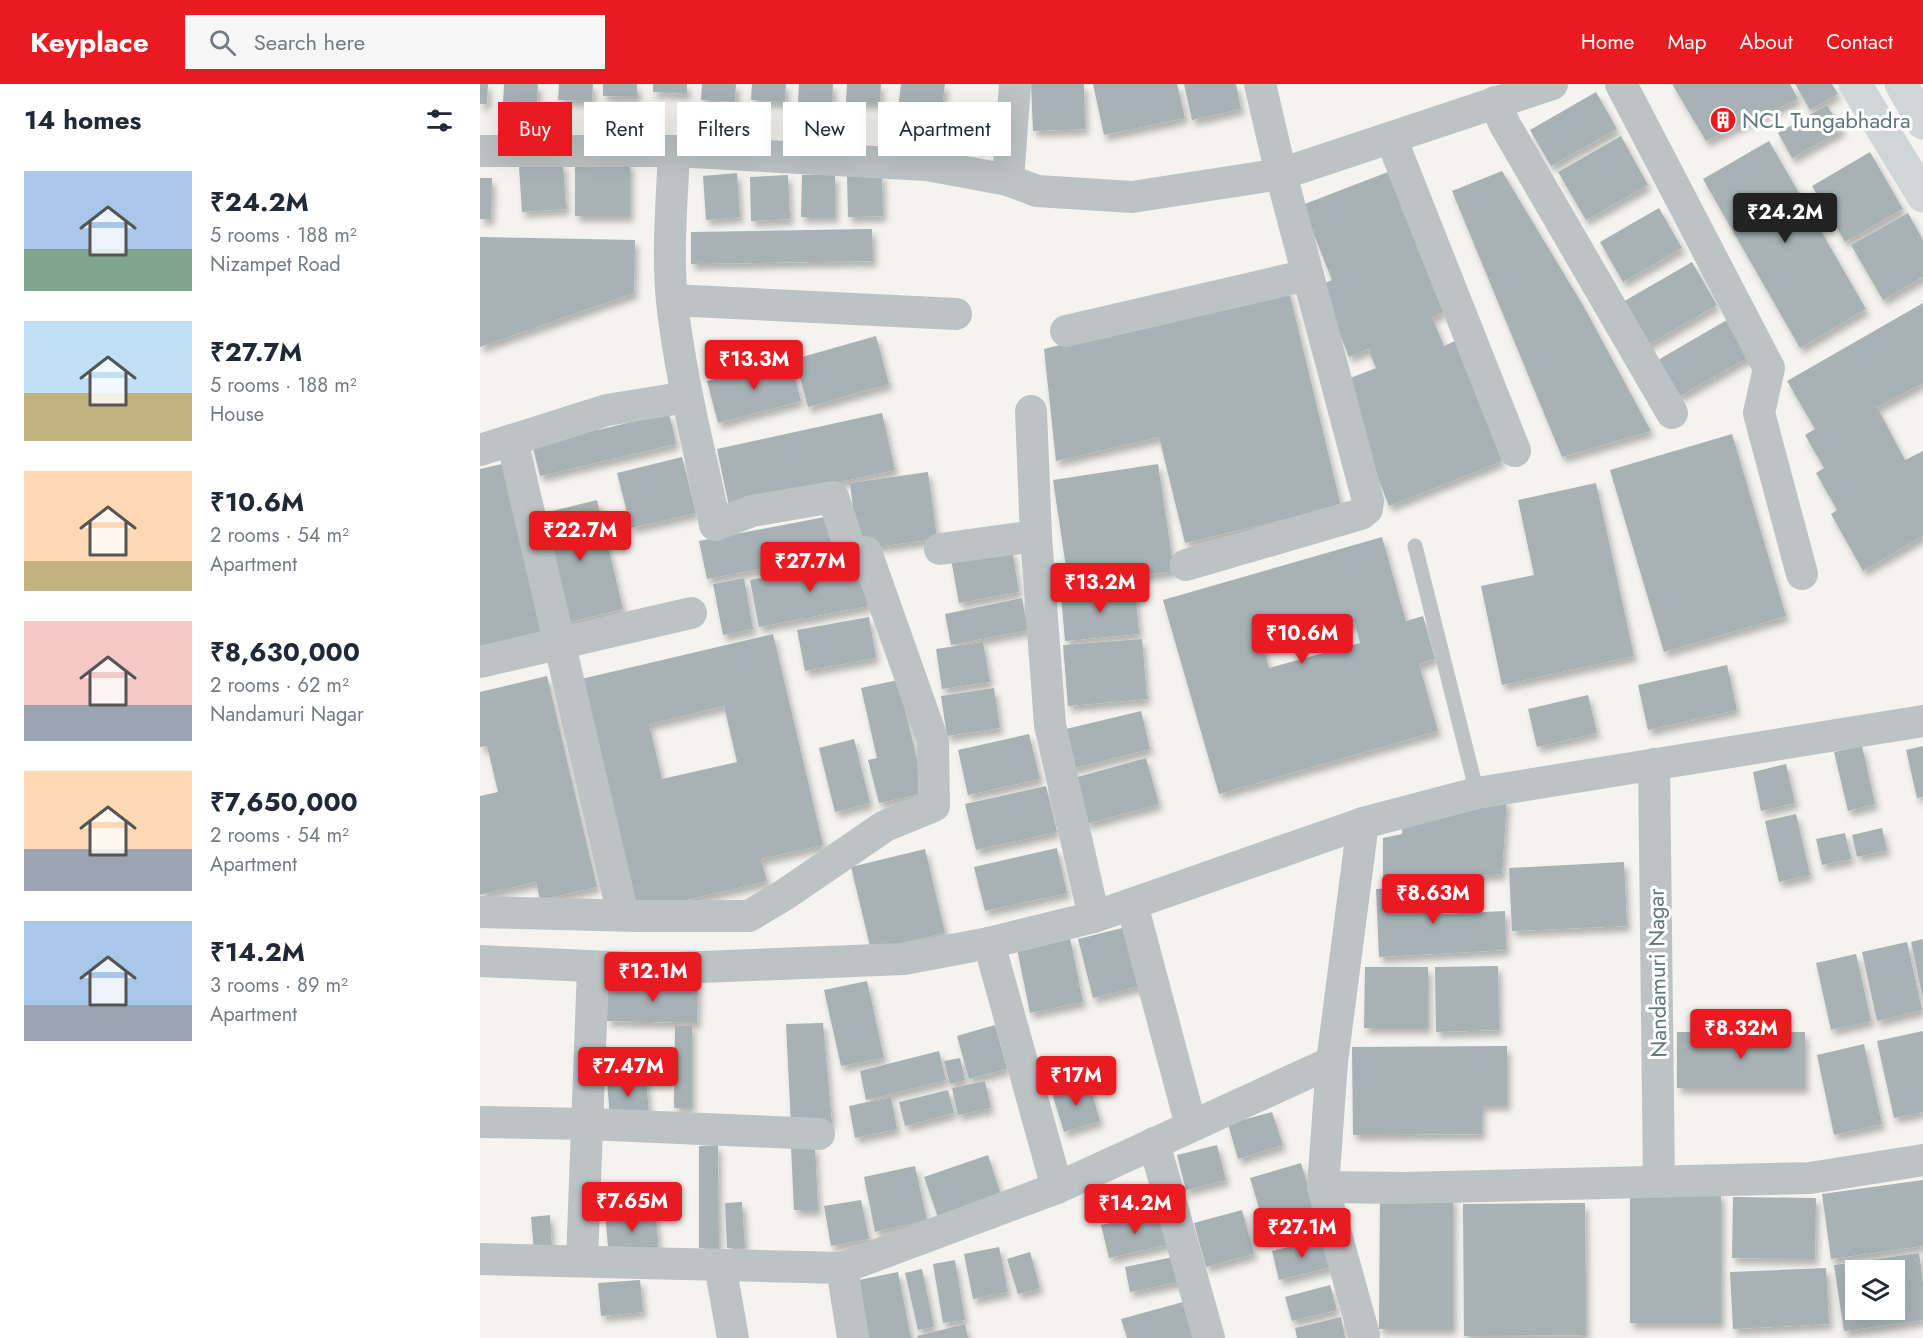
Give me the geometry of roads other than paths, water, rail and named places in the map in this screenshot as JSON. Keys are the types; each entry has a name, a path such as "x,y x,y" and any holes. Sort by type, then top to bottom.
{"main road":[{"path":"1855,84 1923,196"},
{"path":"1901,84 1923,123"}],"street":[{"path":"1008,180 1016,84"},
{"path":"1186,565 1361,514 1367,509 1368,501 1281,174 1260,84"},
{"path":"480,151 674,151 927,165 1008,180 1037,191 1132,197 1281,174 1552,84"},
{"path":"1620,84 1769,368 1759,413 1802,574"},
{"path":"1495,102 1505,125 1672,413"},
{"path":"1391,138 1515,451"},
{"path":"480,912 749,916 784,895 885,826 934,806 933,741 866,552 852,555 833,497 752,511 715,525 687,397 672,300 670,249 674,151"},
{"path":"1066,331 1308,275"},
{"path":"672,300 956,314"},
{"path":"480,450 607,410 687,397"},
{"path":"1032,411 1036,536 1050,725 1094,917"},
{"path":"512,440 623,915"},
{"path":"940,549 1036,536"},
{"path":"480,662 691,613"},
{"path":"480,960 593,968 652,969 904,959 989,943 1094,917 1363,823 1477,793 1923,722"},
{"name":"Nandamuri Nagar","path":"1654,764 1659,1182"},
{"path":"1363,823 1332,1062 1323,1187 1364,1335"},
{"path":"1132,904 1191,1126"},
{"path":"989,943 1057,1188"},
{"path":"582,1261 593,968"},
{"path":"480,1259 842,1268 1057,1188 1332,1062"},
{"path":"480,1122 588,1124 819,1134"},
{"path":"1154,1143 1209,1338"},
{"path":"1323,1187 1403,1188 1810,1178 1923,1160"},
{"path":"720,1265 734,1338"},
{"path":"842,1268 853,1338"}],"lane":[{"path":"1415,546 1477,793"}],"place":[{"name":"NCL Tungabhadra","path":"1723,120"}]}
